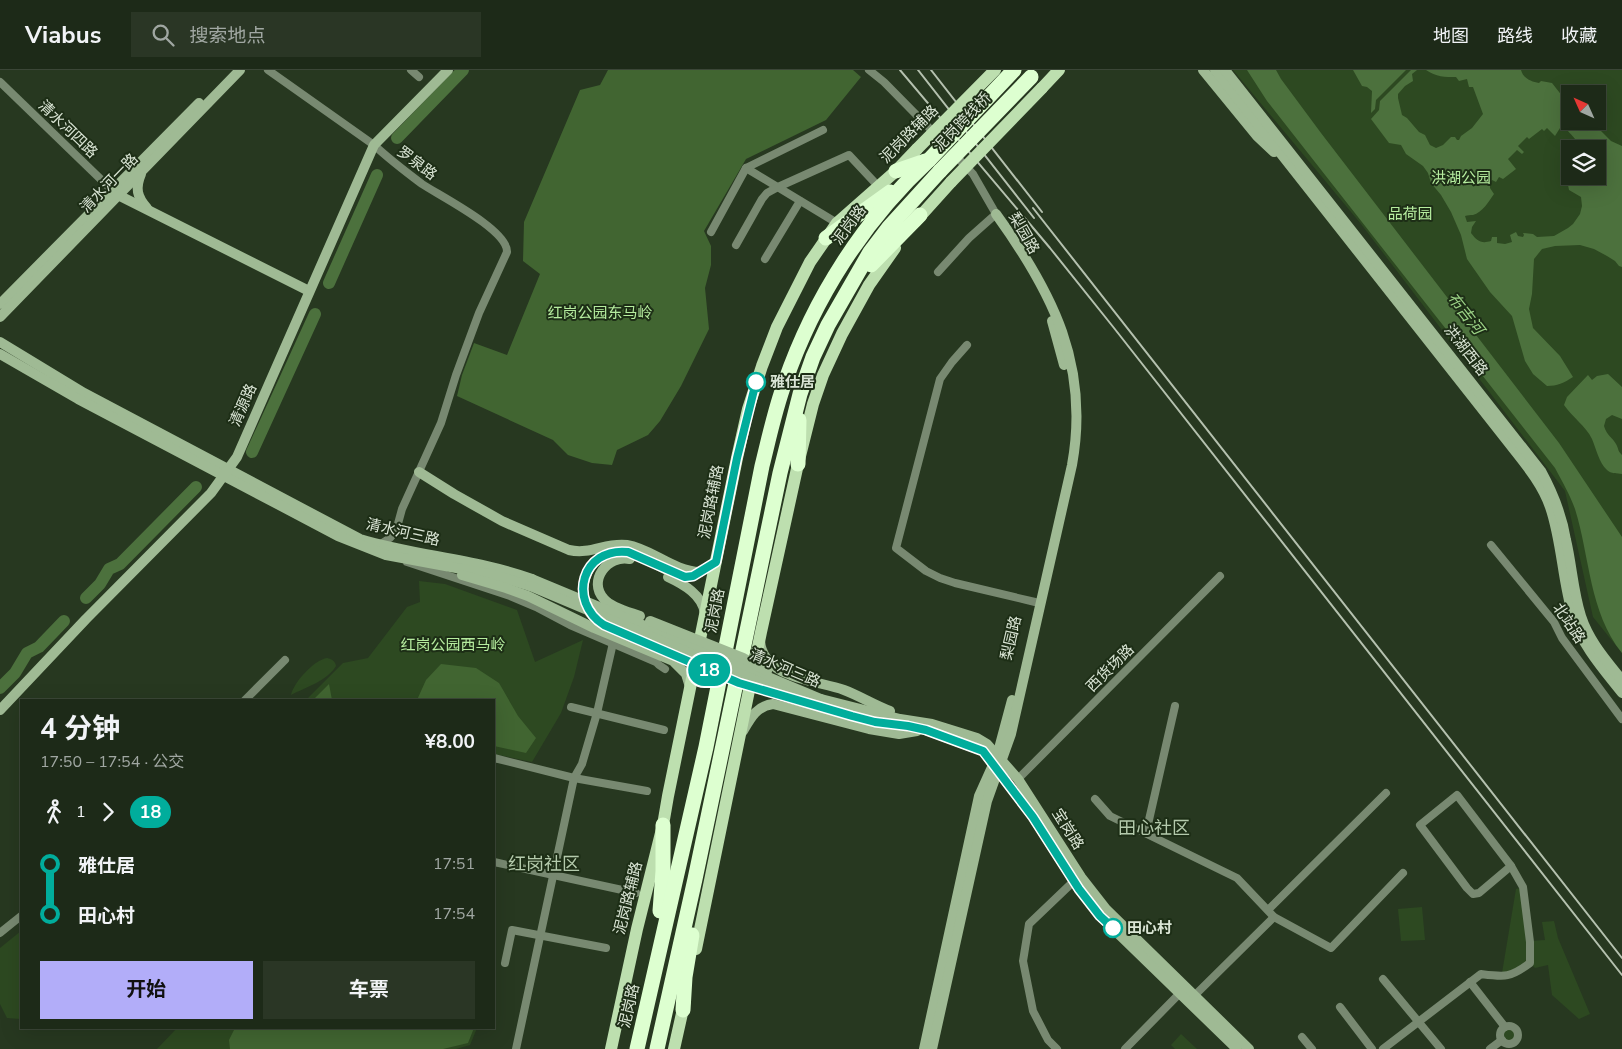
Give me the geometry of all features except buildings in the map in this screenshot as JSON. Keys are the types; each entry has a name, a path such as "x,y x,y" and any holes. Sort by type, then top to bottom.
{"highway":[{"name":"泥岗跨线桥","path":"921,159 1014,70"},
{"name":"泥岗跨线桥","path":"852,283 870,252 889,227 940,171 1034,74"},
{"path":"896,171 921,159"},
{"path":"826,238 863,212 921,159"},
{"name":"泥岗路","path":"637,1047 706,747 762,466 784,383 796,352 833,277 855,244 921,159"},
{"path":"657,1049 695,879 778,482 800,394 813,357 828,325 852,283 920,215"},
{"path":"798,464 800,394"},
{"path":"659,949 658,931 663,871 663,825"},
{"path":"683,1010 685,976 692,932 695,879"}],"main road":[{"name":"泥岗路辅路","path":"921,159 995,70"},
{"path":"674,1049 798,464 813,404 823,375 842,334 869,285 920,215 1059,70"},
{"name":"泥岗路辅路","path":"611,1049 634,942 663,825 737,458 748,410 762,366 777,327 794,292 810,262 826,238 837,223 896,171"}],"street":[{"name":"清水河一路","path":"0,317 231,70"},
{"name":"清水河一路","path":"0,304 115,193 146,166 240,70"},
{"name":"罗泉路","path":"268,70 373,144 383,154 435,193 464,209 500,236 507,246 507,252 456,374 441,423 402,509 396,530 381,550"},
{"path":"411,70 419,77"},
{"name":"清源路","path":"0,704 208,490 237,457 373,144 443,70"},
{"name":"清源路","path":"373,144 448,70"},
{"path":"869,70 905,103 973,174 996,214 969,238 938,272"},
{"name":"洪湖西路","path":"1203,70 1257,136 1290,165"},
{"name":"洪湖西路","path":"1215,70 1271,135 1541,471 1557,503 1581,617 1592,640 1622,680"},
{"name":"洪湖西路","path":"1225,70 1290,165 1536,480 1550,506 1569,600 1578,628 1589,650 1622,693"},
{"name":"清水河四路","path":"0,82 115,193"},
{"path":"711,232 746,168 823,130"},
{"path":"1257,136 1263,138 1271,135"},
{"path":"736,245 767,193 849,155 878,186"},
{"path":"146,166 137,188 138,197 151,212"},
{"path":"746,168 837,223"},
{"path":"115,193 308,290"},
{"path":"765,259 800,201"},
{"name":"梨园路","path":"932,1049 987,801 998,763 1035,602 1067,452 1070,427 1070,403 1064,362 1055,332 1034,281 996,214"},
{"name":"梨园路","path":"924,1049 979,796 1012,734 1072,465 1078,419 1074,377 1063,332 1055,311 1044,288 1015,240 996,214"},
{"name":"清水河三路","path":"0,342 84,393 338,536 421,562 531,582"},
{"path":"967,345 940,379 896,548 926,571 955,584 1035,602"},
{"name":"清水河三路","path":"0,354 78,399 223,472"},
{"name":"清源路","path":"0,710 86,619 211,493 223,472"},
{"path":"419,472 502,521 569,550 589,552 608,546 627,545 686,570 700,572"},
{"name":"北站路","path":"1491,545 1554,622 1573,654 1622,718"},
{"path":"381,550 414,565 510,596 570,625 656,662 665,669"},
{"name":"清水河三路","path":"381,550 426,555 495,567 820,703"},
{"path":"716,562 693,576 681,576 636,555 620,552 606,554 594,563 585,577 583,591 586,605 590,612 604,625 739,683 820,703"},
{"path":"705,616 702,604 683,584 634,560 618,558 611,561 605,566 598,578 600,595 609,604 752,662 820,703"},
{"path":"421,562 528,596 594,628 673,661 686,674 690,688"},
{"name":"西货场路","path":"1018,779 1220,576"},
{"path":"761,632 762,652 771,665 806,680 844,690 929,727"},
{"path":"516,1049 574,778 582,764 613,643"},
{"path":"246,699 284,660"},
{"name":"宝岗路","path":"820,703 875,722 929,727 977,738 987,744 1074,881 1100,916 1249,1049"},
{"path":"739,738 755,712 767,705 773,704 883,732 899,734 929,727"},
{"path":"1146,833 1175,706"},
{"path":"571,707 664,730"},
{"path":"495,758 574,778 647,791"},
{"name":"宝岗路","path":"998,763 1018,779 1097,900 1182,991"},
{"path":"1268,910 1386,793"},
{"path":"1383,1049 1481,974 1501,977 1516,974 1530,963 1530,942 1523,887 1511,866 1457,795 1420,826 1473,894 1479,893 1511,866"},
{"path":"1095,799 1110,816 1236,878 1274,917 1331,948 1403,873"},
{"path":"495,862 636,893"},
{"path":"1057,1049 1048,1040 1033,1011 1022,961 1029,924 1074,881"},
{"path":"0,933 20,917"},
{"path":"1191,999 1274,917"},
{"path":"505,963 512,930 606,948"},
{"path":"1383,979 1441,1049"},
{"path":"1470,982 1504,1028"},
{"path":"1124,1049 1182,991"},
{"name":"宝岗路","path":"1191,999 1237,1049"},
{"path":"1340,1008 1372,1049"},
{"path":"1510,1026 1517,1032 1518,1037 1514,1042 1506,1044 1502,1040 1501,1032 1504,1028 1510,1026"},
{"path":"1302,1037 1312,1049"},
{"path":"1490,1049 1502,1040"},
{"path":"1514,1042 1520,1049"}],"green space":[{"name":"红岗公园东马岭","path":"608,70 853,70 861,77 826,120 746,159 704,231 711,246 711,265 705,288 709,329 681,386 660,421 648,435 617,450 612,465 592,463 568,455 553,440 457,396 462,375 474,343 507,355 540,274 523,261 524,222 580,90 600,85"},
{"name":"洪湖公园","path":"1233,70 1622,70 1622,653 1593,617 1565,491 1361,224"},
{"name":"红岗公园西马岭","path":"419,581 445,584 517,610 535,662 583,640 574,677 561,713 532,762 495,754 495,699 307,699 343,663 368,658 407,607 420,602"},
{"path":"327,658 333,660 336,664 332,671 322,680 291,695 305,672 316,663"},
{"path":"441,664 476,668 499,683 518,716 536,738 526,753 495,746 495,699 417,699 426,680"},
{"path":"329,684 332,699 314,699"},
{"path":"1523,887 1530,941 1545,940 1542,922 1554,921 1558,938 1590,1014 1579,1019 1552,995 1548,965 1535,968 1530,963 1513,972 1502,973 1516,889"},
{"path":"1422,907 1425,940 1401,941 1398,909"},
{"path":"20,932 20,1019 7,1018 0,1004 0,948"},
{"path":"1509,1026 1515,1029 1518,1035 1515,1041 1509,1044 1503,1041 1500,1035 1503,1029"},
{"path":"176,1029 477,1029 470,1045 456,1049 157,1049"},
{"path":"234,1029 474,1029 468,1043 443,1049 230,1049 229,1040"},
{"path":"1181,1034 1197,1049 1175,1049 1171,1045"}],"shaded area":[{"path":"1247,70 1276,70 1321,133 1559,443 1622,537 1622,653 1611,637 1603,620 1592,584 1575,509 1555,468 1267,101"},
{"path":"1353,70 1406,70 1376,100 1375,109 1371,113 1372,91 1362,86"},
{"path":"1411,70 1417,70 1412,74 1413,81 1398,94 1402,115 1419,132 1425,135 1430,145 1436,148 1443,145 1451,137 1459,140 1483,114 1473,87 1469,87 1467,79 1459,81 1456,77 1444,77 1426,70 1521,70 1530,81 1552,83 1561,94 1561,128 1555,136 1547,128 1544,131 1542,129 1529,139 1527,137 1518,146 1524,152 1522,154 1517,150 1508,159 1516,169 1503,179 1499,177 1496,182 1492,180 1490,188 1494,194 1488,203 1476,214 1465,216 1467,222 1476,221 1471,233 1477,240 1482,242 1491,241 1492,237 1497,237 1497,243 1505,244 1512,242 1510,235 1516,232 1518,236 1523,237 1523,233 1533,234 1537,237 1554,236 1573,224 1580,214 1582,206 1581,197 1569,190 1568,185 1606,185 1606,140 1576,140 1568,130 1600,130 1611,141 1622,146 1622,267 1594,249 1580,245 1555,246 1542,249 1534,259 1529,309 1533,328 1560,356 1573,377 1560,384 1547,386 1533,374 1525,361 1512,316 1490,292 1467,259 1461,235 1451,212 1431,183 1428,173 1423,166 1406,154 1401,145 1389,143 1371,119 1379,110 1380,101"},
{"path":"1608,374 1622,387 1622,419 1612,415 1606,419 1604,426 1622,455 1622,474 1610,472 1604,467 1589,434 1564,405 1567,397 1588,375 1592,380 1597,376"}],"waterway":[{"path":"397,138 463,70"},
{"path":"329,283 377,175"},
{"path":"252,452 315,314"},
{"path":"86,598 100,584 109,569 120,564 196,487"},
{"path":"0,688 15,673 27,653 39,647 64,621"}],"railway":[{"path":"900,70 1050,248 1114,328 1622,975"},
{"path":"918,70 1034,218"},
{"path":"931,70 1042,212"},
{"path":"1033,208 1622,958"}],"bus line":[{"name":"18","path":"756,382 730,489 716,562 693,576 685,577 628,552 606,554 594,563 585,577 583,591 586,605 590,612 594,618 604,625 739,683 875,722 926,730 983,751 1033,817 1079,889 1100,916 1113,928"}],"place":[{"name":"雅仕居","path":"756,382"},
{"name":"田心村","path":"1113,928"}],"district":[{"name":"田心社区","path":"1154,828"},
{"name":"红岗社区","path":"544,864"}],"park label":[{"name":"品荷园","path":"1410,214"}],"water label":[{"name":"布吉河","path":"1466,313"}]}
